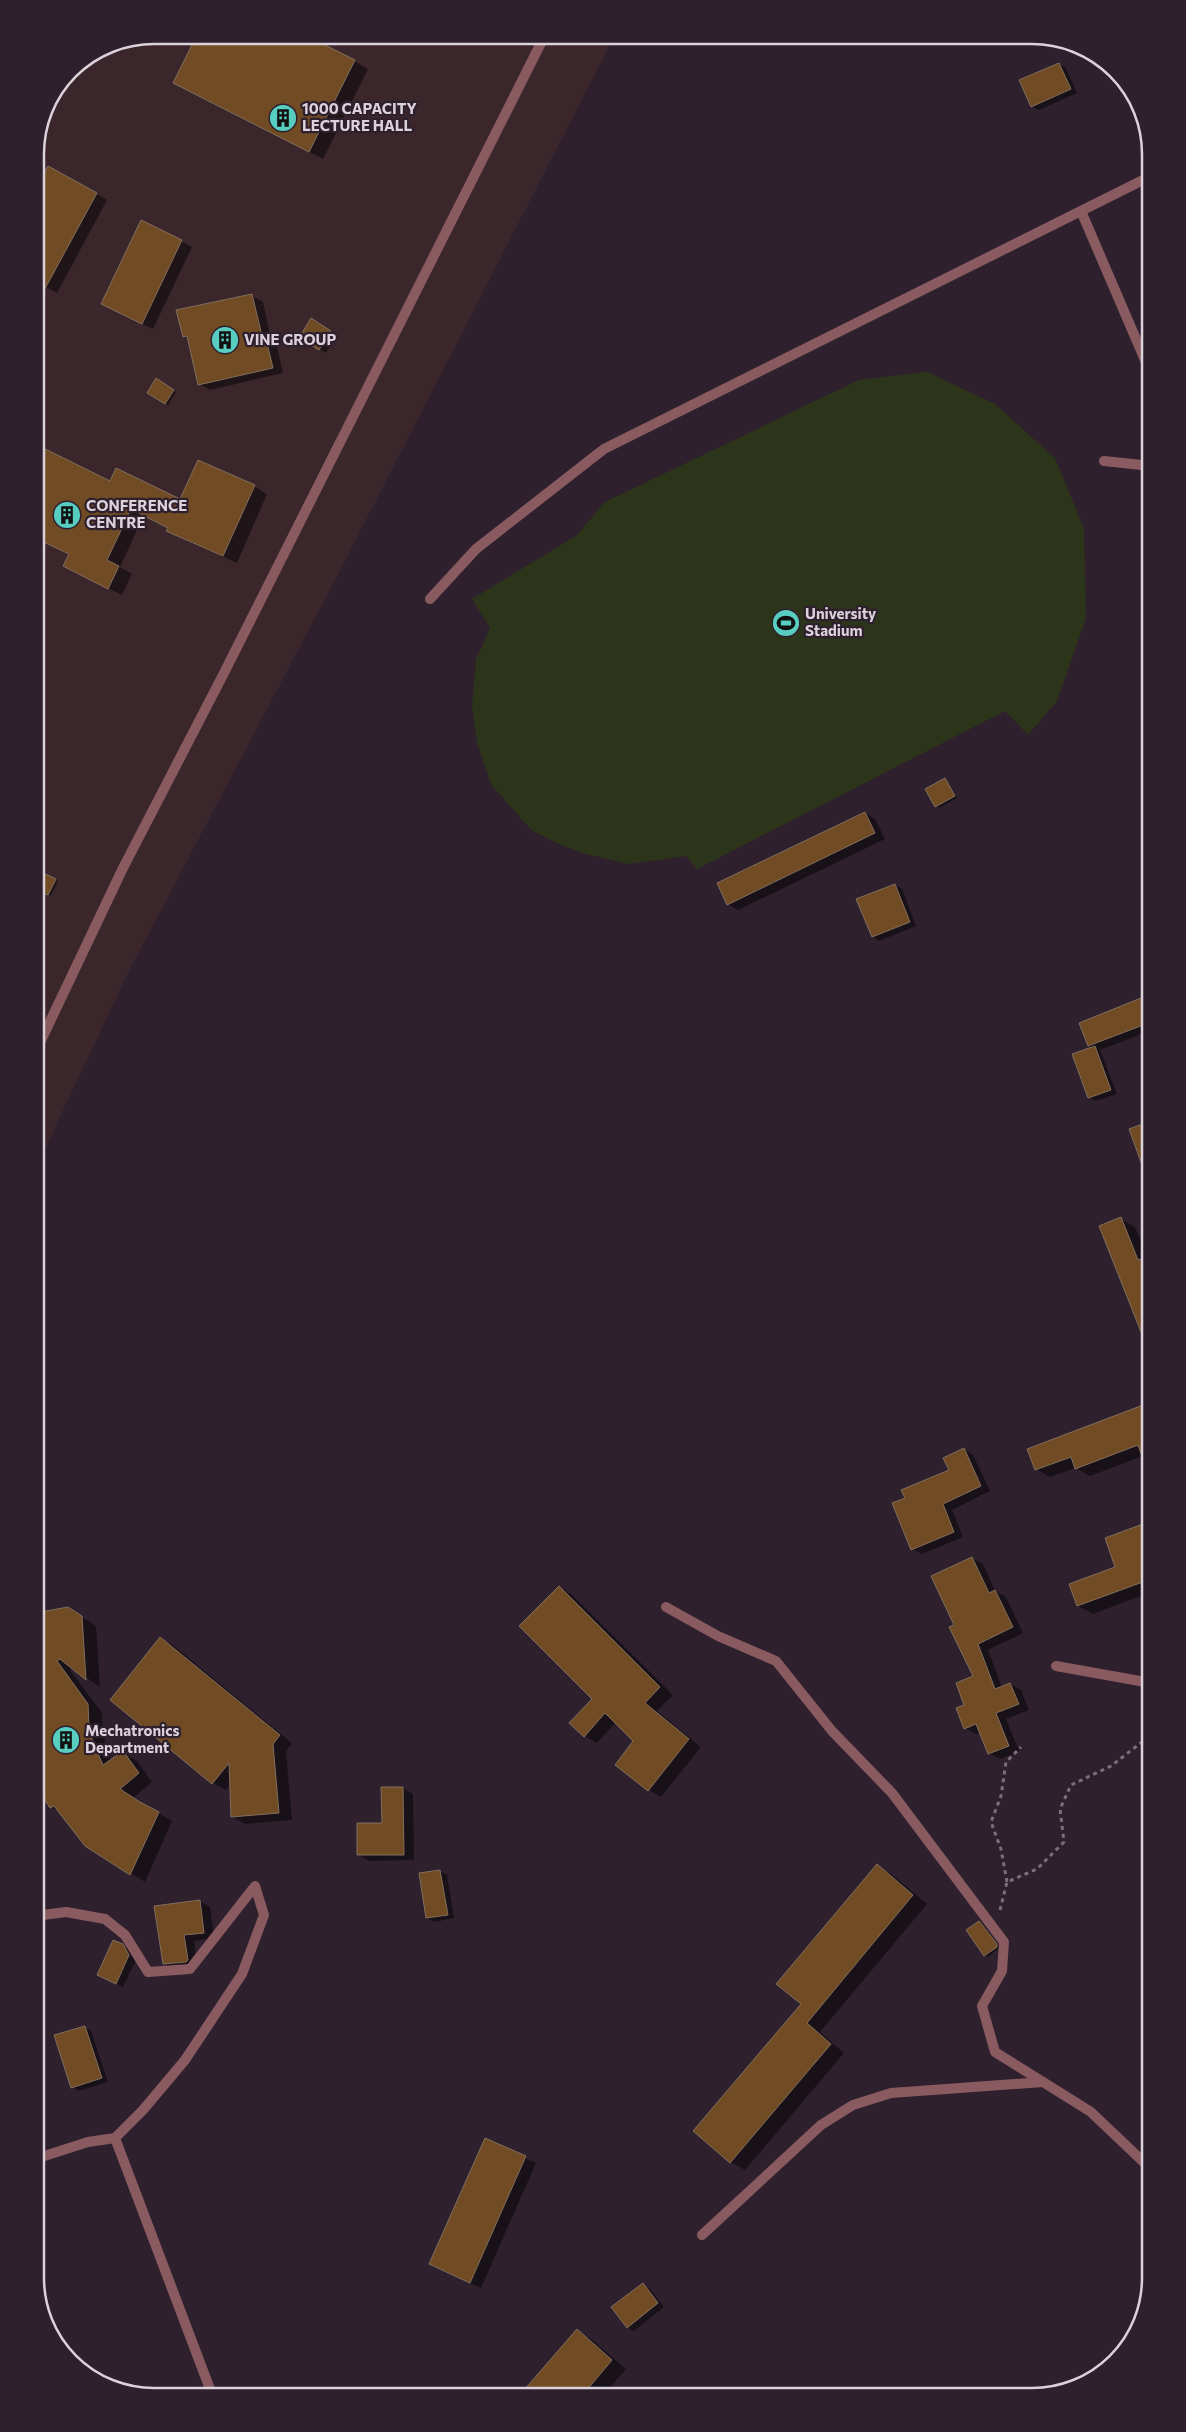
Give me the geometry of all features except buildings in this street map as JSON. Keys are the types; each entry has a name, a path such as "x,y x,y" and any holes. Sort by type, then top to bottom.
{"street":[{"path":"44,1035 123,868 540,44"},
{"path":"430,599 476,549 604,449 1142,181"},
{"path":"1081,212 1142,353"},
{"path":"1104,462 1142,465"},
{"path":"666,1607 718,1636 776,1661 832,1731 892,1793 1004,1942 1002,1971 982,2006 995,2052 1091,2112 1142,2160"},
{"path":"1056,1666 1142,1680"},
{"path":"44,1915 66,1912 105,1919 125,1935 148,1972 190,1969 255,1886 264,1915 242,1974 184,2060 143,2110 115,2138 88,2142 44,2156"},
{"path":"702,2235 822,2125 853,2105 892,2093 1043,2082"},
{"path":"115,2138 210,2388"}],"path":[{"path":"1007,1882 1037,1868 1064,1842 1060,1809 1071,1785 1111,1766 1142,1742"},
{"path":"1004,1942 999,1909 1007,1882 1001,1849 992,1822 1001,1796 1006,1762 1022,1748"}],"shaded area":[{"path":"146,44 610,44 345,561 129,971 44,1153 44,146 50,118 58,99 76,76 93,62 125,47"}],"green space":[{"name":"University Stadium","path":"927,372 995,404 1055,458 1084,529 1086,618 1057,701 1028,735 1005,711 697,869 686,856 628,864 586,854 556,843 531,830 491,784 477,743 472,706 476,660 490,628 472,599 576,536 605,502 859,380"}],"place":[{"name":"1000 CAPACITY LECTURE HALL","path":"283,118"},
{"name":"VINE GROUP","path":"225,340"},
{"name":"CONFERENCE CENTRE","path":"67,515"},
{"name":"University Stadium","path":"786,623"},
{"name":"Mechatronics Department","path":"66,1740"}]}
